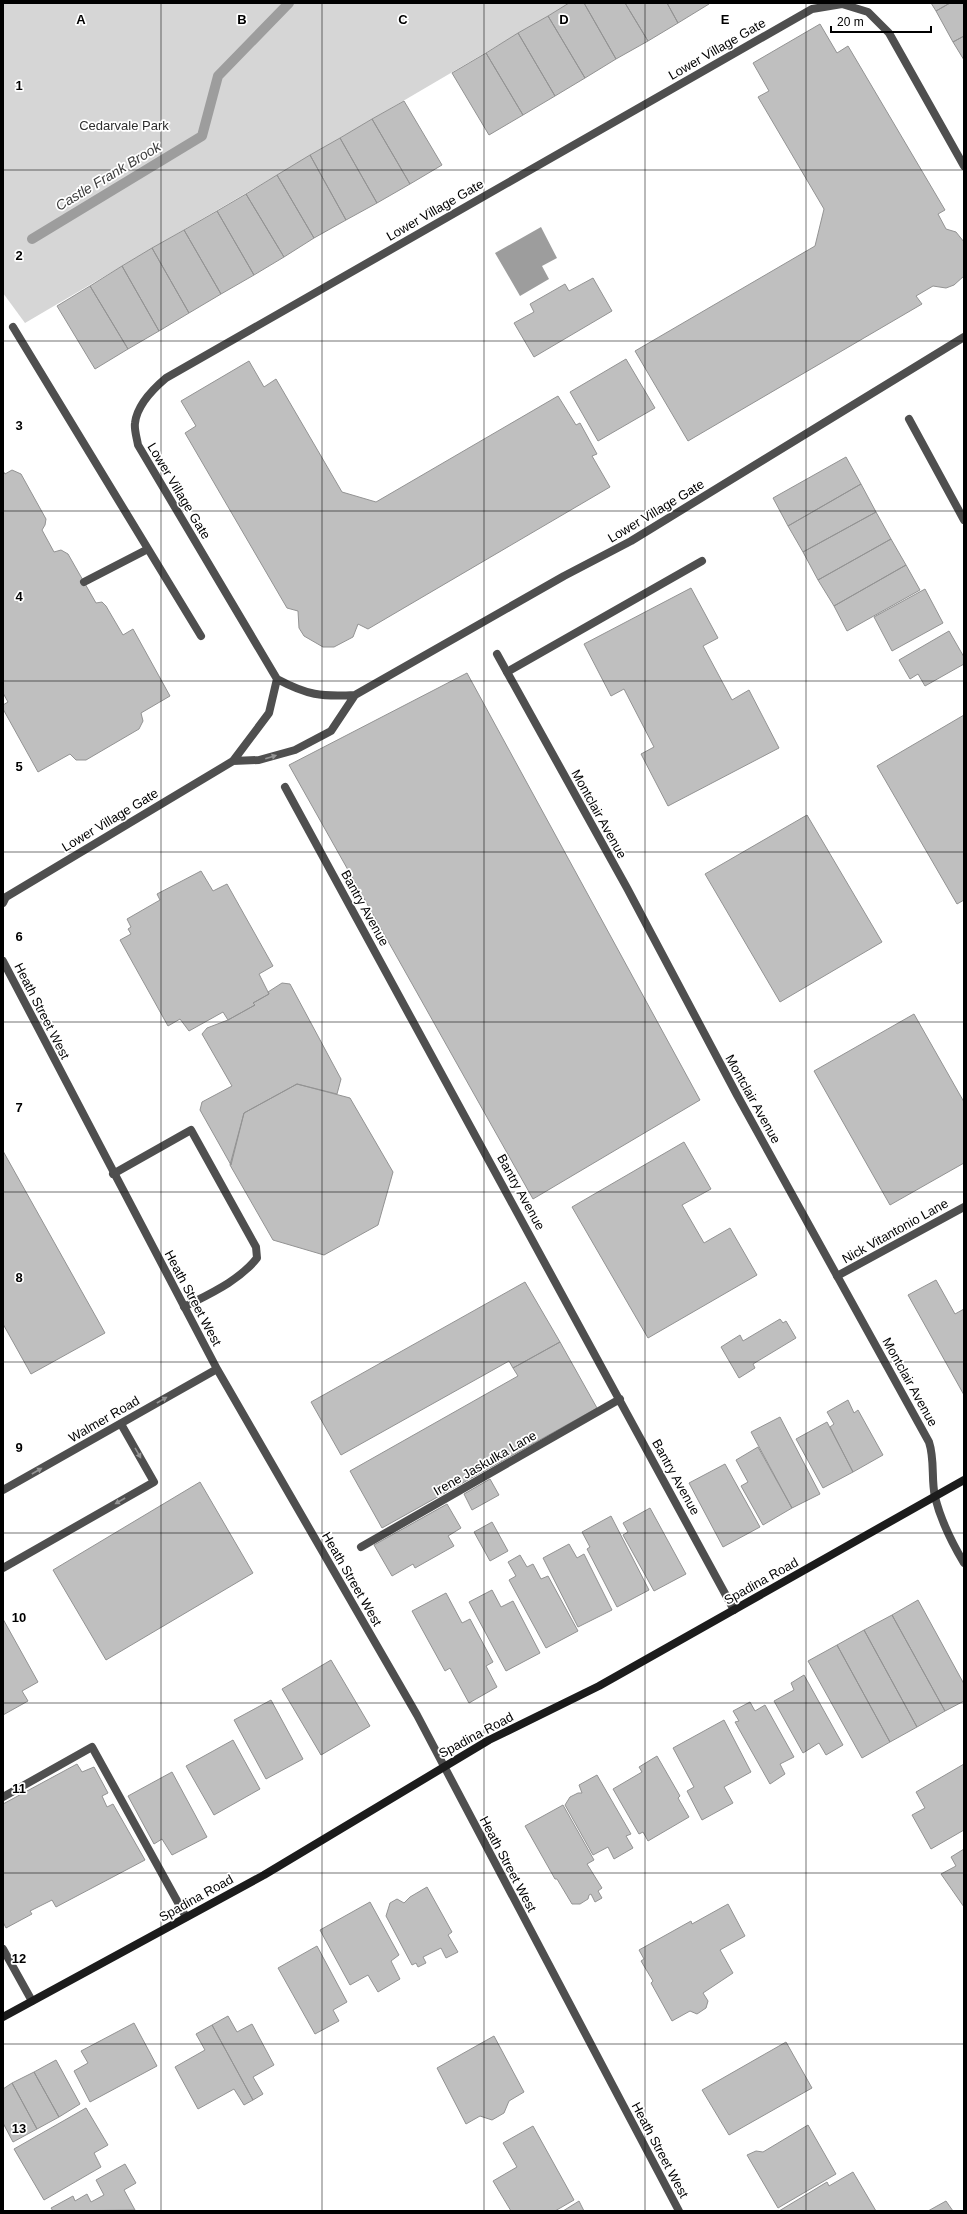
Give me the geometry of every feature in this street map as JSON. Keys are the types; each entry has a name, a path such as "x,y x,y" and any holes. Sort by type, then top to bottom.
{"street":[{"name":"Lower Village Gate","path":"355,695 324,697 294,688 277,679 138,445 135,424 139,410 153,388 166,378 812,9 842,4 868,12 888,33 964,166"},
{"path":"13,327 201,636"},
{"name":"Lower Village Gate","path":"233,761 259,760 295,750 331,730 355,695 564,576 631,541 964,337"},
{"path":"909,419 964,520"},
{"path":"84,582 148,549"},
{"path":"507,672 702,561"},
{"name":"Montclair Avenue","path":"497,654 837,1276 930,1442 932,1450 935,1497 949,1535 964,1563"},
{"name":"Lower Village Gate","path":"3,903 6,897 233,761 268,713 277,679"},
{"name":"Bantry Avenue","path":"285,787 734,1610"},
{"name":"Heath Street West","path":"3,961 113,1174 217,1369 445,1766 679,2211"},
{"path":"113,1174 191,1130 256,1247 257,1258 250,1268 214,1291 184,1307"},
{"name":"Nick Vitantonio Lane","path":"837,1276 964,1207"},
{"name":"Walmer Road","path":"3,1490 217,1369"},
{"name":"Irene Jaskulka Lane","path":"361,1547 620,1399"},
{"path":"3,1568 154,1482 121,1424"},
{"name":"Spadina Road","path":"3,2017 264,1875 489,1740 599,1686 964,1480"},
{"path":"3,1797 92,1747 186,1917"},
{"path":"3,1948 32,2001"}],"green space":[{"name":"Cedarvale Park","path":"3,3 570,3 25,323 3,293"}],"shaded area":[{"path":"541,227 557,258 542,266 549,279 520,296 495,253"}],"building":[{"path":"569,3 584,3 616,59 585,78 548,16"},
{"path":"584,3 625,3 648,41 616,59"},
{"path":"625,3 667,3 678,23 648,41"},
{"path":"667,3 709,3 709,4 678,23"},
{"path":"931,3 950,3 936,11"},
{"path":"950,3 964,3 964,36 953,42 936,11"},
{"path":"548,16 585,78 555,96 518,33"},
{"path":"820,24 837,53 848,46 945,210 938,214 946,229 956,232 964,242 964,276 954,285 946,288 933,286 916,296 922,304 688,441 635,351 815,246 824,209 758,97 769,91 753,63"},
{"path":"518,33 555,96 523,115 486,53"},
{"path":"964,36 964,60 953,42"},
{"path":"486,53 523,115 489,135 452,73"},
{"path":"404,101 442,165 410,184 372,119"},
{"path":"372,119 410,184 377,203 340,138"},
{"path":"340,138 377,203 346,220 310,155"},
{"path":"310,155 346,220 314,238 277,175"},
{"path":"277,175 314,238 284,257 246,194"},
{"path":"246,194 284,257 254,275 217,211"},
{"path":"217,211 254,275 221,294 184,230"},
{"path":"184,230 221,294 189,313 152,248"},
{"path":"152,248 189,313 159,331 122,266"},
{"path":"122,266 159,331 128,349 90,286"},
{"path":"593,278 612,311 534,357 514,323 534,312 530,304 565,284 569,291"},
{"path":"90,286 128,349 95,369 57,306"},
{"path":"626,359 655,408 598,441 570,392"},
{"path":"249,361 264,387 276,379 342,492 376,502 558,396 576,425 580,423 597,454 592,456 610,487 368,629 358,624 353,637 334,647 323,647 304,636 299,628 298,611 287,608 185,433 196,426 181,401"},
{"path":"846,457 861,484 788,526 773,498"},
{"path":"12,470 21,474 46,519 42,530 54,552 61,550 68,554 96,603 102,602 106,606 123,635 133,629 170,696 141,713 143,721 139,729 86,760 76,760 70,754 38,772 3,709 3,705 8,702 3,693 3,471 5,474"},
{"path":"861,484 876,512 803,552 788,526"},
{"path":"876,512 891,539 818,580 803,552"},
{"path":"891,539 906,565 834,606 818,580"},
{"path":"906,565 920,590 847,631 834,606"},
{"path":"691,588 718,638 703,646 732,700 749,690 779,748 668,806 641,754 654,747 624,689 611,696 584,644"},
{"path":"925,589 943,623 892,651 874,617"},
{"path":"949,631 964,657 964,664 925,686 918,674 910,679 899,660"},
{"path":"467,673 700,1100 533,1199 289,765"},
{"path":"964,715 964,900 957,904 877,766"},
{"path":"807,815 882,942 780,1002 705,874"},
{"path":"201,871 213,891 227,884 273,966 259,974 269,994 253,1003 255,1005 228,1020 223,1012 189,1031 180,1019 168,1026 120,940 131,934 128,929 131,927 127,919 160,900 157,894"},
{"path":"282,983 290,984 341,1079 337,1094 297,1084 244,1113 231,1165 200,1110 202,1102 232,1086 202,1034 207,1028 228,1020 255,1005 253,1003 269,994 268,992"},
{"path":"914,1014 964,1102 964,1163 890,1205 814,1071"},
{"path":"297,1084 350,1098 393,1172 378,1225 324,1255 273,1240 230,1165 244,1113"},
{"path":"684,1142 711,1189 682,1205 704,1243 730,1228 757,1275 648,1338 572,1207"},
{"path":"3,1151 105,1333 31,1374 3,1324"},
{"path":"936,1280 955,1314 964,1309 964,1395 908,1295"},
{"path":"525,1282 560,1342 513,1368 509,1361 341,1455 311,1402"},
{"path":"780,1319 783,1323 786,1321 796,1338 753,1364 755,1368 739,1378 721,1347 740,1335 743,1341"},
{"path":"560,1342 597,1408 382,1528 350,1471 518,1376 513,1368"},
{"path":"848,1400 854,1413 858,1410 883,1455 853,1472 830,1427 834,1424 827,1412"},
{"path":"780,1417 820,1494 792,1508 751,1432"},
{"path":"827,1422 853,1472 823,1488 796,1439"},
{"path":"758,1447 792,1508 763,1525 741,1486 748,1482 736,1460"},
{"path":"725,1464 760,1527 723,1547 689,1483"},
{"path":"490,1479 499,1495 472,1510 464,1494"},
{"path":"200,1482 253,1573 106,1660 53,1570"},
{"path":"447,1504 461,1528 448,1536 454,1546 415,1568 413,1564 392,1576 374,1545"},
{"path":"650,1508 686,1574 654,1591 623,1535 628,1532 623,1523"},
{"path":"611,1516 649,1590 617,1607 587,1549 590,1547 582,1532"},
{"path":"492,1522 508,1551 490,1561 474,1532"},
{"path":"569,1544 577,1558 584,1554 612,1610 578,1627 543,1558"},
{"path":"520,1555 527,1567 533,1564 541,1579 548,1576 578,1631 546,1648 509,1580 516,1576 508,1562"},
{"path":"492,1590 501,1607 513,1601 540,1653 506,1671 469,1602"},
{"path":"446,1593 462,1623 470,1619 493,1662 486,1666 497,1687 469,1703 450,1668 445,1671 412,1611"},
{"path":"918,1600 964,1684 964,1701 945,1711 892,1615"},
{"path":"892,1615 945,1711 917,1727 864,1630"},
{"path":"3,1619 38,1682 22,1691 28,1701 3,1715"},
{"path":"864,1630 917,1727 890,1742 837,1645"},
{"path":"837,1645 890,1742 862,1758 808,1661"},
{"path":"331,1660 370,1726 321,1755 282,1689"},
{"path":"804,1675 843,1745 826,1755 819,1743 803,1753 774,1701 794,1690 791,1683"},
{"path":"271,1700 303,1759 266,1779 234,1720"},
{"path":"750,1702 755,1711 765,1705 794,1757 780,1764 785,1774 770,1784 735,1722 739,1721 733,1711"},
{"path":"724,1720 751,1772 724,1787 733,1803 702,1820 687,1791 694,1787 673,1748"},
{"path":"233,1740 260,1789 214,1815 186,1766"},
{"path":"657,1756 680,1796 678,1798 689,1817 648,1841 643,1832 639,1834 613,1789 642,1772 639,1767"},
{"path":"77,1764 82,1772 94,1767 108,1793 102,1796 107,1807 113,1804 145,1860 56,1907 52,1900 30,1911 32,1914 6,1928 3,1922 3,1804"},
{"path":"964,1764 964,1830 931,1849 912,1815 925,1808 916,1792"},
{"path":"172,1772 207,1837 172,1855 162,1839 154,1844 128,1796"},
{"path":"597,1775 631,1834 626,1836 633,1848 614,1859 608,1847 593,1855 565,1805 570,1797 578,1793 582,1793 579,1785"},
{"path":"563,1805 594,1860 587,1864 602,1888 598,1891 602,1898 595,1902 591,1894 589,1895 588,1899 580,1904 572,1904 557,1879 555,1879 525,1826"},
{"path":"964,1849 964,1907 941,1874 956,1866 951,1857"},
{"path":"427,1887 452,1932 448,1935 458,1952 446,1958 441,1948 423,1957 426,1963 418,1967 416,1963 412,1965 386,1916 390,1903 397,1899 404,1903 410,1897"},
{"path":"370,1902 399,1955 391,1961 400,1979 378,1992 368,1975 350,1985 320,1930"},
{"path":"728,1904 745,1936 720,1950 733,1973 703,1993 708,2001 706,2008 697,2014 690,2011 672,2021 651,1983 653,1981 641,1961 644,1959 639,1950 691,1921 692,1924"},
{"path":"317,1946 347,2002 333,2010 339,2021 315,2034 278,1968"},
{"path":"228,2016 237,2032 252,2024 274,2065 253,2077 263,2094 253,2100 212,2025"},
{"path":"134,2023 157,2066 90,2102 74,2071 88,2063 81,2051"},
{"path":"212,2025 253,2100 244,2105 234,2089 198,2109 175,2067 205,2050 196,2034"},
{"path":"494,2036 524,2092 509,2101 504,2113 492,2120 480,2116 466,2124 437,2068"},
{"path":"786,2042 812,2088 729,2135 702,2090"},
{"path":"56,2060 80,2104 59,2117 34,2072"},
{"path":"34,2072 59,2117 37,2129 12,2083"},
{"path":"12,2083 37,2129 13,2142 3,2123 3,2089"},
{"path":"86,2108 108,2145 94,2153 101,2167 44,2200 14,2149"},
{"path":"808,2125 836,2174 778,2208 747,2155 756,2151 763,2152"},
{"path":"533,2126 574,2200 555,2211 511,2211 493,2181 517,2167 503,2143"},
{"path":"125,2164 136,2183 124,2190 135,2210 53,2211 51,2208 73,2196 75,2201 87,2194 91,2202 104,2195 96,2180"},
{"path":"853,2172 876,2211 779,2211 827,2182 829,2186"},
{"path":"579,2201 584,2211 563,2211"},
{"path":"946,2201 953,2211 928,2211"}],"waterway":[{"name":"Castle Frank Brook","path":"32,239 202,136 218,76 289,3"}]}
